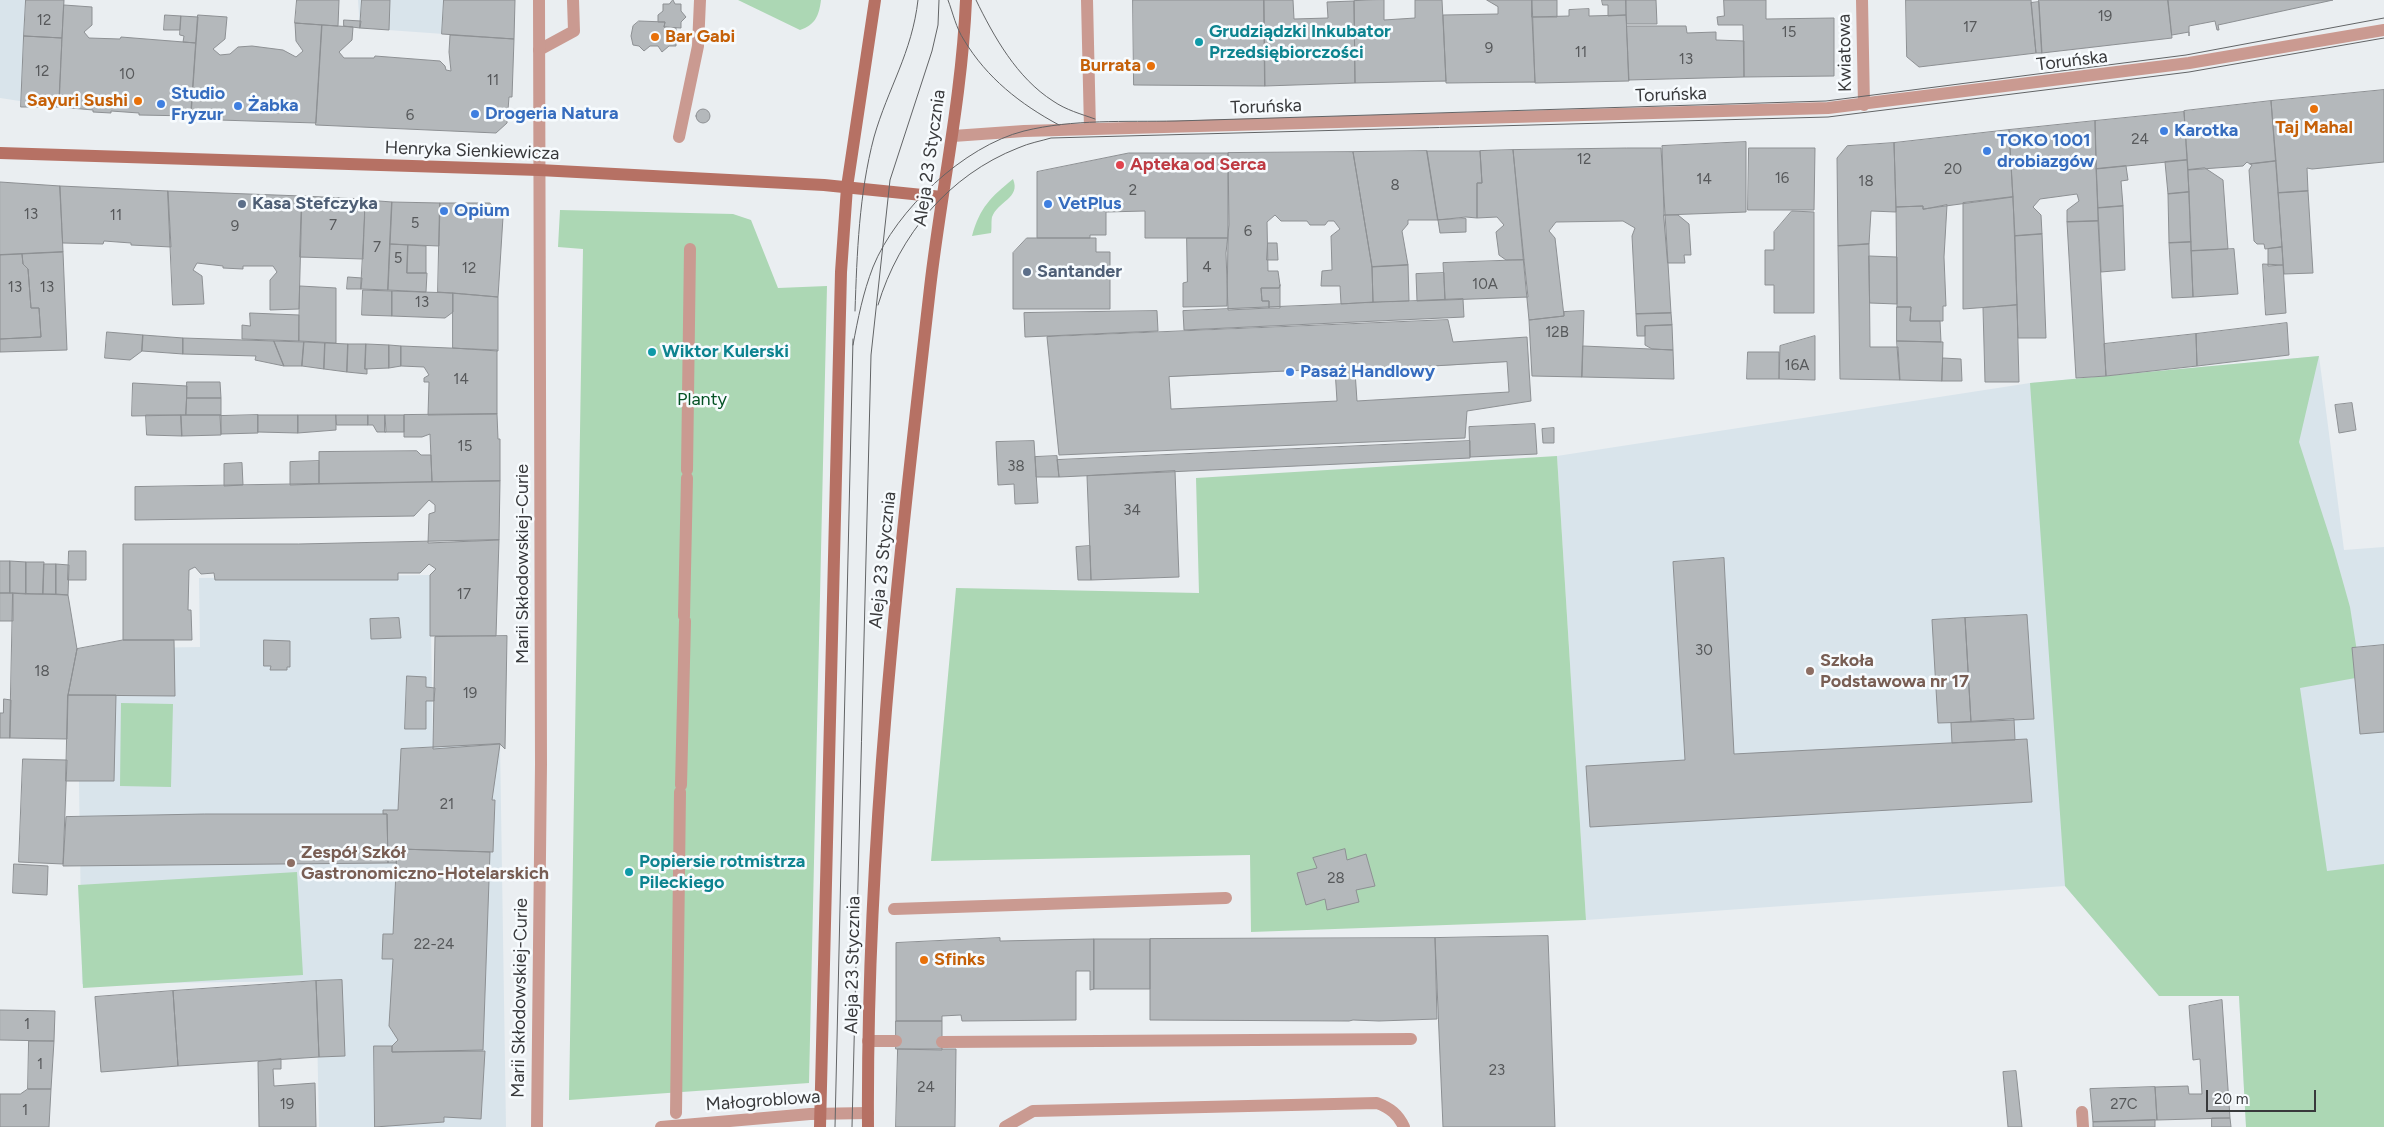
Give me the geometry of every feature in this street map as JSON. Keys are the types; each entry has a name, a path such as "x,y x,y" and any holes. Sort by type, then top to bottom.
{"street":[{"name":"Marii Skłodowskiej-Curie","path":"537,1127 541,764 538,0"},
{"path":"539,50 574,31 573,0"},
{"path":"679,138 698,46 700,0"},
{"name":"Aleja 23 Stycznia","path":"820,1127 833,521 841,272 847,187 875,0"},
{"name":"Aleja 23 Stycznia","path":"868,1127 868,1041 873,883 884,717 942,197 953,136 966,0"},
{"path":"1086,0 1090,129"},
{"name":"Kwiatowa","path":"1862,0 1864,105"},
{"name":"Toruńska","path":"953,136 1090,129 1808,109 1864,105 2189,63 2384,30"},
{"name":"Henryka Sienkiewicza","path":"0,152 539,170 847,187 942,197"},
{"path":"676,1113 690,249"},
{"path":"894,909 1226,898"},
{"path":"942,1042 1411,1039"},
{"path":"868,1041 896,1041"},
{"path":"1005,1127 1032,1111 1376,1103 1390,1108 1401,1120 1404,1127"},
{"name":"Małogroblowa","path":"661,1127 868,1112"},
{"path":"2082,1112 2083,1127"}],"shaded area":[{"path":"0,0 64,0 59,107 0,98"},
{"path":"358,0 514,0 514,39 360,28"},
{"path":"2319,356 2344,550 2384,547 2384,1127 2246,1127 2239,996 2159,996 2065,886 1586,920 1557,456 2030,383"},
{"name":"Zespół Szkół Gastronomiczno-Hotelarskich","path":"430,575 433,745 500,744 506,1127 319,1127 316,981 82,984 77,649 200,647 199,578"}],"green space":[{"path":"738,0 821,0 819,11 813,23 800,30"},
{"path":"1013,179 1014,191 992,217 991,233 972,236 987,203"},
{"name":"Planty","path":"560,210 733,214 751,220 778,288 827,286 809,1083 569,1100 583,249 558,247"},
{"path":"2319,356 2299,442 2334,550 2350,607 2361,677 2300,688 2327,871 2384,864 2384,1127 2246,1127 2239,996 2159,996 2065,886 2030,383"},
{"path":"1557,456 1586,920 1251,932 1250,855 931,861 956,588 1199,593 1196,478"},
{"path":"121,703 173,704 171,787 120,786"},
{"path":"297,872 303,975 83,988 78,885"}],"building":[{"path":"26,0 64,0 62,38 24,36"},
{"path":"297,0 339,0 338,26 295,23"},
{"path":"362,0 390,0 389,30 360,28"},
{"path":"444,0 515,0 514,39 442,34"},
{"path":"673,0 675,4 681,4 681,11 686,17 681,22 681,28 664,27 665,22 658,22 658,15 663,11 663,4 669,4"},
{"name":"Grudziądzki Inkubator Przedsiębiorczości","path":"1133,0 1264,0 1265,86 1134,85"},
{"path":"1264,0 1293,0 1294,19 1328,18 1327,2 1354,1 1355,83 1265,86"},
{"path":"1384,0 1384,20 1415,18 1415,0 1442,0 1446,81 1355,83 1354,1"},
{"path":"1487,0 1532,0 1535,82 1446,83 1443,15 1498,14 1498,7"},
{"path":"1532,0 1557,0 1557,17 1532,17"},
{"path":"1602,0 1626,0 1626,15 1608,16 1608,5 1603,5"},
{"path":"1626,0 1656,0 1657,24 1627,24"},
{"path":"1724,0 1766,0 1766,19 1834,18 1834,76 1744,77 1743,25 1718,25 1717,17 1724,16"},
{"path":"1906,0 2031,0 2036,53 1919,67 1907,57"},
{"path":"2039,0 2168,0 2172,38 2042,53"},
{"path":"2168,0 2333,0 2218,25 2219,30 2217,30 2215,21 2189,26 2189,32 2172,35"},
{"path":"2039,2 2042,53 2036,53 2031,3"},
{"path":"64,5 92,7 92,25 84,32 89,38 120,39 121,37 196,43 191,116 139,115 139,113 111,111 111,113 93,112 93,110 59,107"},
{"path":"1589,9 1589,16 1626,15 1629,81 1535,83 1532,17 1569,16 1569,10"},
{"path":"165,15 181,16 180,30 164,30"},
{"path":"198,15 227,17 225,39 213,49 220,55 230,54 238,47 252,46 283,50 296,57 303,51 296,41 295,23 322,25 316,123 219,120 220,118 191,116"},
{"path":"181,16 198,17 196,43 183,42 184,36 180,35"},
{"path":"344,20 361,21 360,28 344,26"},
{"name":"Bar Gabi","path":"639,21 665,22 664,27 676,28 676,34 679,37 676,41 676,46 669,46 662,52 658,46 650,46 644,51 639,46 633,45 631,36 633,26"},
{"path":"322,25 353,27 352,40 339,52 344,58 374,58 375,56 440,61 446,70 451,71 450,35 514,39 512,97 509,97 507,123 496,133 316,125"},
{"path":"1627,26 1686,26 1687,33 1716,32 1716,40 1744,41 1744,77 1629,80"},
{"path":"24,36 62,38 59,107 21,107"},
{"path":"2384,90 2384,162 2307,168 2308,191 2278,193 2271,101"},
{"path":"2271,101 2276,161 2250,164 2247,162 2243,166 2188,170 2184,111"},
{"path":"700,109 706,109 710,116 706,123 700,123 696,119 696,113"},
{"path":"2184,112 2187,160 2096,169 2095,121"},
{"path":"2095,121 2098,221 2067,222 2067,210 2079,201 2077,194 2040,199 2033,207 2041,215 2042,234 2015,236 2009,130"},
{"path":"2009,130 2013,197 1923,209 1923,206 1896,207 1894,143"},
{"path":"1746,142 1746,212 1664,215 1662,146"},
{"path":"1894,143 1896,212 1871,211 1869,244 1838,246 1837,158 1847,146"},
{"path":"1661,148 1671,313 1636,314 1632,236 1635,228 1623,221 1556,222 1549,231 1555,238 1564,316 1529,320 1513,150"},
{"path":"1749,148 1815,148 1814,210 1748,210"},
{"path":"1513,150 1524,260 1506,260 1499,255 1496,232 1504,225 1497,217 1477,218 1477,183 1482,183 1480,151"},
{"path":"1427,151 1438,220 1408,220 1408,224 1402,231 1408,265 1372,267 1353,152"},
{"path":"1427,151 1480,151 1482,183 1477,183 1477,218 1466,217 1438,220"},
{"path":"1353,152 1372,267 1373,302 1341,304 1340,286 1321,286 1322,271 1332,270 1331,236 1340,229 1334,221 1328,221 1325,225 1310,225 1307,221 1281,221 1275,215 1267,222 1268,271 1278,271 1279,288 1261,288 1262,301 1269,301 1269,308 1228,310 1226,253 1229,225 1228,153"},
{"path":"1129,153 1228,153 1228,238 1145,238 1145,211 1106,212 1106,235 1090,235 1090,238 1037,238 1037,172"},
{"path":"2187,160 2189,192 2168,194 2165,162"},
{"path":"2276,161 2282,247 2265,249 2264,244 2257,244 2254,241 2249,170 2252,165 2250,164"},
{"path":"2126,166 2128,180 2121,181 2123,206 2098,208 2096,169"},
{"path":"2205,168 2223,180 2228,249 2191,251 2188,170"},
{"path":"0,182 60,186 63,252 0,255"},
{"path":"60,186 168,191 171,247 131,245 131,243 104,241 103,244 63,243"},
{"path":"168,191 302,196 299,309 270,310 270,280 277,272 273,266 243,266 243,269 223,268 223,266 197,263 193,270 202,276 204,304 173,305"},
{"path":"2308,191 2313,273 2284,274 2278,193"},
{"path":"2189,192 2191,242 2169,243 2168,194"},
{"path":"302,196 365,199 363,259 300,257"},
{"path":"2013,197 2017,305 1963,309 1963,203"},
{"path":"366,200 392,202 388,290 361,289"},
{"path":"392,202 440,203 439,246 390,244"},
{"path":"440,203 490,203 503,217 498,297 438,292"},
{"path":"1947,205 1944,257 1946,306 1943,306 1943,321 1910,321 1911,307 1897,307 1896,207 1923,206 1923,209"},
{"path":"2123,206 2125,270 2101,272 2098,208"},
{"path":"1792,211 1814,212 1814,313 1774,313 1774,285 1765,285 1765,250 1774,250 1774,232"},
{"path":"1664,215 1678,215 1689,224 1691,255 1684,255 1685,263 1668,263"},
{"path":"1466,219 1466,232 1440,233 1438,220"},
{"path":"2098,221 2106,376 2076,378 2067,222"},
{"path":"2042,234 2046,338 2018,338 2015,236"},
{"path":"1027,238 1096,238 1096,252 1110,252 1110,309 1013,309 1013,253"},
{"path":"1187,238 1228,238 1227,306 1183,307 1183,283 1187,282"},
{"path":"2191,242 2193,297 2172,298 2169,243"},
{"path":"1268,243 1277,243 1278,260 1267,260"},
{"path":"390,244 408,245 407,273 427,273 426,292 388,290"},
{"path":"1869,244 1870,347 1898,347 1900,380 1840,379 1838,246"},
{"path":"408,245 426,246 426,273 407,273"},
{"path":"2282,247 2283,265 2268,266 2268,249"},
{"path":"2234,249 2238,294 2193,297 2191,251"},
{"path":"63,252 67,350 0,352 0,339 41,337 39,308 31,308 28,269 23,264 22,254"},
{"path":"22,254 23,264 28,269 31,308 39,308 41,337 0,339 0,255"},
{"path":"1869,256 1897,257 1897,304 1870,303"},
{"path":"1524,260 1528,297 1445,300 1443,263"},
{"path":"2263,264 2283,265 2286,313 2266,315"},
{"path":"1408,265 1409,301 1373,302 1372,267"},
{"path":"1444,273 1445,300 1417,301 1416,274"},
{"path":"348,277 362,278 361,289 347,289"},
{"path":"1280,285 1280,308 1269,308 1269,301 1262,301 1261,288 1279,288"},
{"path":"300,286 336,288 336,343 299,341"},
{"path":"363,290 392,291 392,316 362,315"},
{"path":"392,291 453,293 453,312 445,318 392,316"},
{"path":"453,293 498,297 498,351 453,348"},
{"path":"1463,299 1464,317 1184,330 1183,311"},
{"path":"2017,305 2019,382 1985,382 1983,308"},
{"path":"1897,307 1911,307 1910,321 1940,321 1941,342 1897,341"},
{"path":"1157,311 1158,331 1025,337 1024,313"},
{"path":"1584,311 1582,377 1532,376 1529,320 1564,316 1564,312"},
{"path":"250,313 299,315 299,341 242,339 242,325 250,326"},
{"path":"1671,313 1672,325 1645,326 1645,336 1637,336 1636,314"},
{"name":"Pasaż Handlowy","path":"1448,320 1453,342 1527,337 1531,401 1467,411 1465,438 1059,455 1047,337"},
{"path":"2287,323 2289,355 2197,366 2196,334"},
{"path":"1672,325 1673,350 1652,349 1645,345 1645,326"},
{"path":"107,332 143,335 142,351 130,360 105,358"},
{"path":"2196,334 2197,366 2106,376 2104,344"},
{"path":"143,335 183,338 183,354 142,351"},
{"path":"1815,336 1815,380 1779,379 1780,346"},
{"path":"183,338 274,341 284,366 255,360 256,356 183,354"},
{"path":"274,341 304,342 302,366 284,366"},
{"path":"1897,341 1943,342 1942,381 1900,380"},
{"path":"304,342 325,343 324,369 302,366"},
{"path":"325,343 348,344 347,372 324,369"},
{"path":"348,344 366,344 365,369 367,369 367,374 347,372"},
{"path":"366,344 389,345 389,368 365,369"},
{"path":"389,345 401,346 401,366 389,368"},
{"path":"401,346 497,350 497,414 428,415 429,382 424,382 424,378 429,375 424,367 401,366"},
{"path":"1583,346 1673,350 1674,379 1582,377"},
{"path":"1748,352 1779,352 1779,379 1747,379"},
{"path":"1943,358 1961,359 1962,381 1942,381"},
{"path":"1507,362 1509,392 1357,401 1355,371"},
{"path":"1335,369 1337,401 1171,409 1169,377"},
{"path":"187,382 220,382 221,398 187,398"},
{"path":"133,383 187,386 186,415 132,416"},
{"path":"187,398 221,398 221,415 186,415"},
{"path":"2352,403 2356,430 2339,433 2335,405"},
{"path":"497,414 498,439 500,439 500,481 432,482 430,434 422,437 404,437 404,415"},
{"path":"146,415 181,415 182,436 147,435"},
{"path":"181,415 221,415 221,435 182,436"},
{"path":"258,415 298,415 298,433 258,432"},
{"path":"258,415 258,433 221,434 220,416"},
{"path":"298,415 336,415 336,430 298,433"},
{"path":"336,415 368,415 368,425 337,425"},
{"path":"368,415 385,415 386,432 377,432 373,425 368,425"},
{"path":"385,415 404,415 404,432 385,432"},
{"path":"1535,424 1537,454 1470,457 1469,427"},
{"path":"1554,428 1554,443 1543,443 1542,429"},
{"path":"1034,441 1038,503 1015,504 1014,484 998,485 996,442"},
{"path":"1470,441 1470,458 1059,477 1057,460"},
{"path":"417,451 421,455 431,455 432,482 319,484 319,452"},
{"path":"1057,456 1059,477 1036,477 1035,457"},
{"path":"319,461 319,484 290,485 290,462"},
{"path":"242,463 243,485 224,486 224,464"},
{"path":"1175,471 1179,577 1091,580 1087,476"},
{"path":"500,481 499,540 428,543 429,514 435,512 435,505 429,500 414,516 135,520 135,487"},
{"path":"499,540 496,636 430,636 430,575 436,569 429,564 420,573 398,573 398,580 215,580 214,573 201,574 195,567 189,570 188,610 191,610 192,640 123,640 123,544 298,544"},
{"path":"1090,546 1091,580 1078,580 1076,547"},
{"path":"69,551 86,551 86,580 68,580"},
{"path":"1724,558 1734,754 2027,739 2032,802 1590,827 1586,766 1685,760 1673,562"},
{"path":"0,561 10,561 10,593 0,593"},
{"path":"10,561 26,562 26,594 10,593"},
{"path":"26,562 44,562 43,594 26,594"},
{"path":"44,564 56,564 56,594 43,594"},
{"path":"56,564 69,565 68,595 56,594"},
{"path":"0,593 13,593 13,621 0,621"},
{"path":"13,593 68,595 77,649 68,695 67,739 10,738"},
{"path":"2027,615 2034,719 1971,722 1965,618"},
{"path":"399,618 401,638 371,639 370,619"},
{"path":"1965,618 1971,722 1938,723 1932,620"},
{"path":"507,636 505,749 500,744 433,749 435,637"},
{"path":"123,640 174,640 175,696 68,695 77,649"},
{"path":"264,640 290,641 290,667 287,667 287,670 270,670 271,666 264,666"},
{"path":"2384,645 2384,732 2360,734 2352,648"},
{"path":"407,676 426,677 426,687 435,688 434,701 426,701 426,729 405,729"},
{"path":"68,695 116,695 114,781 66,781"},
{"path":"4,699 11,700 10,738 0,738 0,713 3,713"},
{"path":"2014,719 2015,740 1952,743 1951,723"},
{"path":"500,744 492,800 495,800 493,852 400,849 397,851 396,863 388,863 387,814 383,814 383,810 398,810 401,749"},
{"path":"23,759 67,760 63,864 19,862"},
{"path":"205,814 387,814 388,863 63,866 66,817"},
{"path":"400,849 490,852 483,1050 392,1052 392,1046 398,1040 389,1026 393,959 382,959 383,934 393,934 397,851"},
{"path":"1345,849 1347,860 1366,854 1375,886 1356,890 1359,902 1327,910 1325,899 1306,905 1297,873 1317,868 1313,858"},
{"path":"14,864 48,866 47,895 13,893"},
{"path":"1548,936 1555,1127 1443,1127 1435,938"},
{"path":"1000,938 1000,941 1094,939 1094,989 1090,990 1090,971 1076,971 1076,1020 962,1021 961,1015 942,1016 942,1021 896,1021 896,943"},
{"path":"1435,938 1437,1019 1379,1021 1150,1020 1150,939"},
{"path":"1094,939 1150,939 1150,989 1094,989"},
{"path":"342,980 345,1056 319,1057 316,981"},
{"path":"316,981 319,1057 178,1066 173,991"},
{"path":"173,991 178,1066 101,1072 95,997"},
{"path":"2222,1000 2230,1118 2157,1120 2155,1087 2188,1086 2189,1094 2202,1094 2200,1059 2193,1060 2189,1006"},
{"path":"0,1010 55,1011 54,1041 0,1040"},
{"path":"896,1021 942,1021 942,1050 896,1049"},
{"path":"29,1041 54,1041 51,1089 28,1089"},
{"path":"374,1046 392,1046 392,1052 485,1051 481,1119 444,1117 444,1122 375,1127"},
{"path":"898,1049 956,1049 955,1127 896,1127"},
{"path":"281,1059 281,1069 273,1069 274,1086 315,1083 316,1127 259,1127 258,1062"},
{"path":"2016,1071 2022,1127 2008,1127 2003,1072"},
{"path":"2155,1087 2157,1120 2093,1122 2090,1089"},
{"path":"28,1089 51,1089 49,1127 0,1127 0,1094 20,1094"},
{"path":"2212,1118 2230,1118 2231,1127 2212,1127"},
{"path":"2155,1120 2155,1127 2093,1127 2093,1122"}],"tram line":[{"path":"855,311 862,202 869,158 880,119 911,37 918,0"},
{"path":"852,1127 871,355 890,180 932,51 938,25 939,0"},
{"path":"948,0 961,35 983,66 1018,99 1059,125"},
{"path":"976,0 999,42 1028,81 1058,104 1095,119"},
{"path":"853,345 859,315 873,267 884,245 898,224 915,203 956,166 978,151 1001,139 1024,131 1043,127 1099,122 1826,101 2186,55 2384,18"},
{"path":"878,305 887,279 913,232 930,210 949,191 970,174 993,160 1022,146 1051,138 1828,117 2189,72 2384,38"},
{"path":"835,1127 853,339"}],"place":[{"name":"Bar Gabi","path":"655,37"},
{"name":"Grudziądzki Inkubator Przedsiębiorczości","path":"1199,42"},
{"name":"Burrata","path":"1151,66"},
{"name":"Sayuri Sushi","path":"138,101"},
{"name":"Studio Fryzur","path":"161,104"},
{"name":"Żabka","path":"238,106"},
{"name":"Taj Mahal","path":"2314,109"},
{"name":"Drogeria Natura","path":"475,114"},
{"name":"Karotka","path":"2164,131"},
{"name":"TOKO 1001 drobiazgów","path":"1987,151"},
{"name":"Apteka od Serca","path":"1120,165"},
{"name":"Kasa Stefczyka","path":"242,204"},
{"name":"VetPlus","path":"1048,204"},
{"name":"Opium","path":"444,211"},
{"name":"Santander","path":"1027,272"},
{"name":"Wiktor Kulerski","path":"652,352"},
{"name":"Pasaż Handlowy","path":"1290,372"},
{"name":"Szkoła Podstawowa nr 17","path":"1810,671"},
{"name":"Zespół Szkół Gastronomiczno-Hotelarskich","path":"291,863"},
{"name":"Popiersie rotmistrza Pileckiego","path":"629,872"},
{"name":"Sfinks","path":"924,960"}]}
